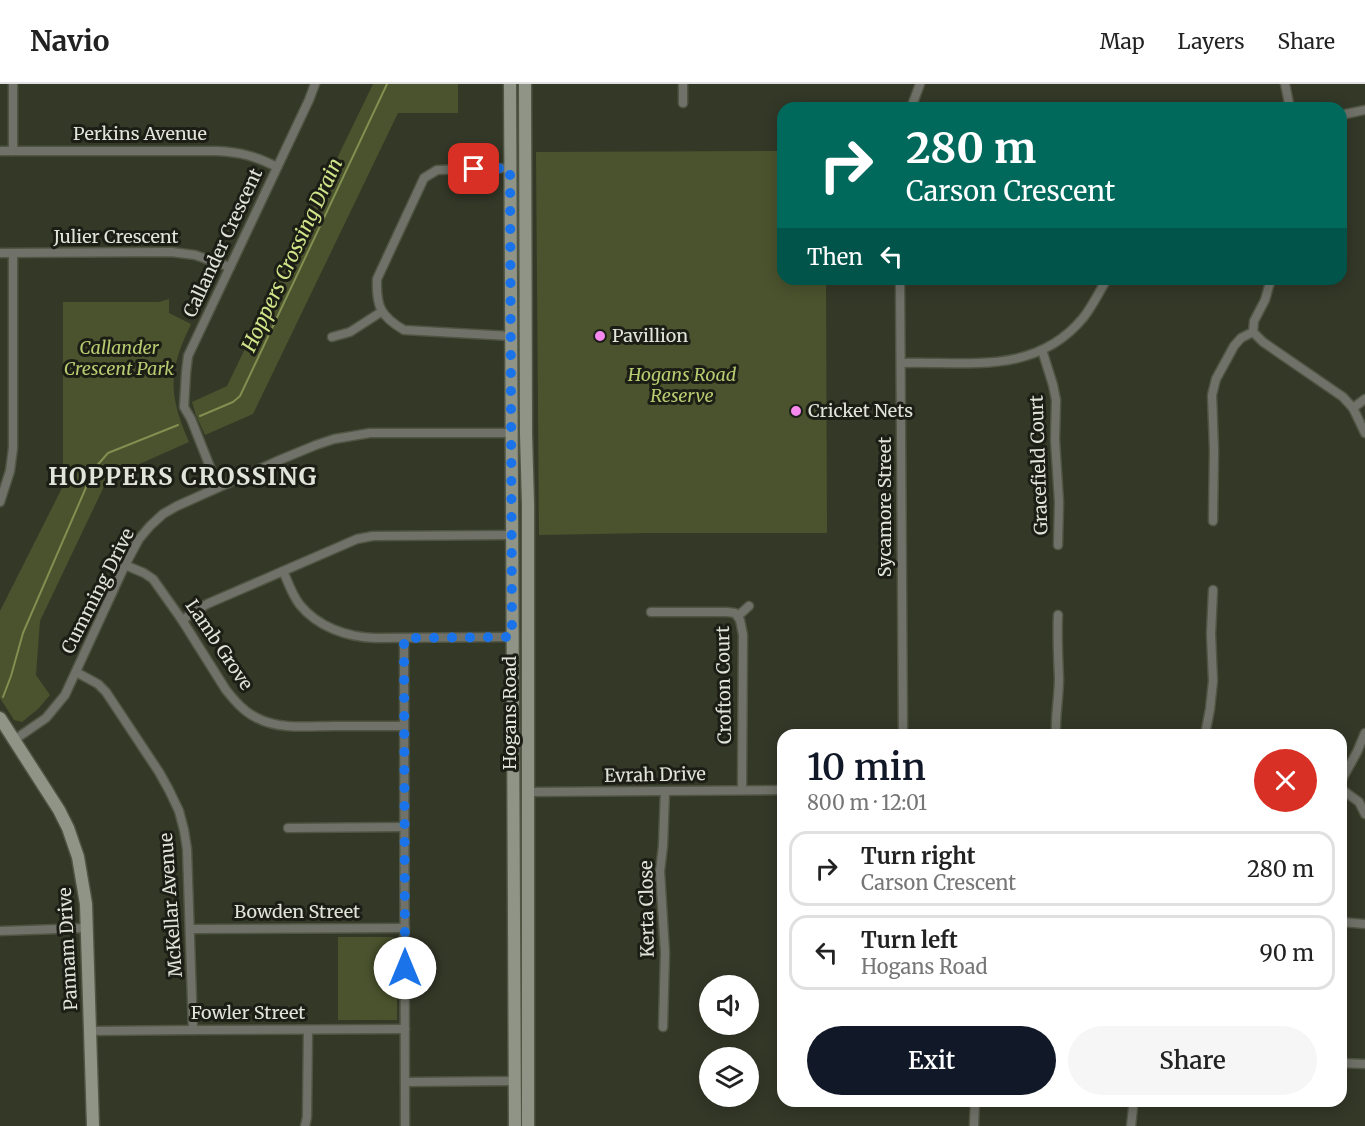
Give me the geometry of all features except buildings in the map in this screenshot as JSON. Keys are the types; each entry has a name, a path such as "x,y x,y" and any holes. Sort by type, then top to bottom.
{"street":[{"path":"13,84 13,151"},
{"name":"Callander Crescent","path":"218,487 184,407 188,356 315,84"},
{"name":"Hogans Road","path":"510,84 515,1126"},
{"name":"Hogans Road","path":"525,84 528,1126"},
{"path":"683,84 683,104"},
{"path":"913,102 920,84"},
{"path":"1285,84 1289,102"},
{"path":"1347,114 1365,110"},
{"name":"Perkins Avenue","path":"0,152 223,151 243,153 277,167"},
{"path":"510,168 437,170 424,178 377,279 376,296 381,312 404,330 511,336"},
{"name":"Julier Crescent","path":"0,253 171,252 200,256 230,267"},
{"path":"0,502 10,471 13,448 13,253"},
{"name":"Sycamore Street","path":"900,285 903,729"},
{"path":"900,363 992,364 1022,358 1042,350 1070,332 1083,318 1102,285"},
{"path":"1253,332 1254,321 1269,285"},
{"path":"332,337 350,332 381,312"},
{"path":"1253,332 1263,342 1343,398 1353,408 1365,433"},
{"path":"1213,521 1212,395 1216,379 1234,346 1241,338 1253,332"},
{"name":"Gracefield Court","path":"1042,350 1056,400 1058,545"},
{"path":"1353,408 1365,399"},
{"name":"Cumming Drive","path":"14,740 46,718 65,695 139,539 163,514 218,487 316,445 352,436 380,433 511,433"},
{"path":"511,433 526,434"},
{"path":"512,511 528,505"},
{"path":"182,620 207,604 357,539 374,536 512,535"},
{"name":"Lamb Grove","path":"125,565 153,579 226,690 246,711 257,718 284,726 404,726"},
{"path":"283,571 293,594 309,614 332,629 359,637 512,637"},
{"path":"1206,729 1213,681 1211,634 1213,590"},
{"name":"Crofton Court","path":"738,616 749,606"},
{"name":"Crofton Court","path":"651,612 733,612 741,620 742,790"},
{"path":"1056,729 1059,679 1058,615"},
{"path":"404,638 405,1126"},
{"name":"McKellar Avenue","path":"76,672 99,684 106,692 159,772 179,811 187,849 194,1029"},
{"name":"Pannam Drive","path":"0,718 68,828 78,857 84,889 87,928 93,1126"},
{"path":"1347,771 1358,752 1365,733"},
{"name":"Evrah Drive","path":"527,792 777,790"},
{"name":"Kerta Close","path":"663,1027 665,953 660,871 664,791"},
{"path":"513,792 527,792"},
{"path":"1347,793 1359,802 1365,814"},
{"path":"288,828 404,827"},
{"path":"1347,922 1365,924"},
{"path":"0,931 87,928"},
{"name":"Bowden Street","path":"190,929 405,928"},
{"name":"Fowler Street","path":"90,1031 405,1029"},
{"path":"305,1126 308,1117 308,1030"},
{"path":"1347,1063 1365,1064"},
{"path":"405,1082 515,1081"},
{"path":"975,1107 975,1126"},
{"path":"1131,1126 1133,1108"}],"green space":[{"path":"373,84 458,84 458,113 398,113 253,414 205,435 192,402 227,386"},
{"name":"Hogans Road Reserve","path":"777,151 777,285 826,285 827,533 539,535 536,152"},
{"name":"Callander Crescent Park","path":"169,299 169,313 191,324 178,356 174,383 177,410 189,442 108,478 40,621 36,675 50,695 22,722 14,720 0,698 0,611 63,486 63,302 159,302"},
{"path":"338,937 393,937 397,940 397,1020 338,1020"}],"waterway":[{"name":"Hoppers Crossing Drain","path":"200,416 233,402 240,396 387,84"},
{"name":"Hoppers Crossing Drain","path":"3,697 23,633 94,469 108,453 178,425"}],"place":[{"name":"Pavillion","path":"600,336"},
{"name":"Cricket Nets","path":"796,411"}],"district":[{"name":"HOPPERS CROSSING","path":"183,477"}],"route":[{"path":"405,968 404,638 512,637 510,168 474,169"}]}
